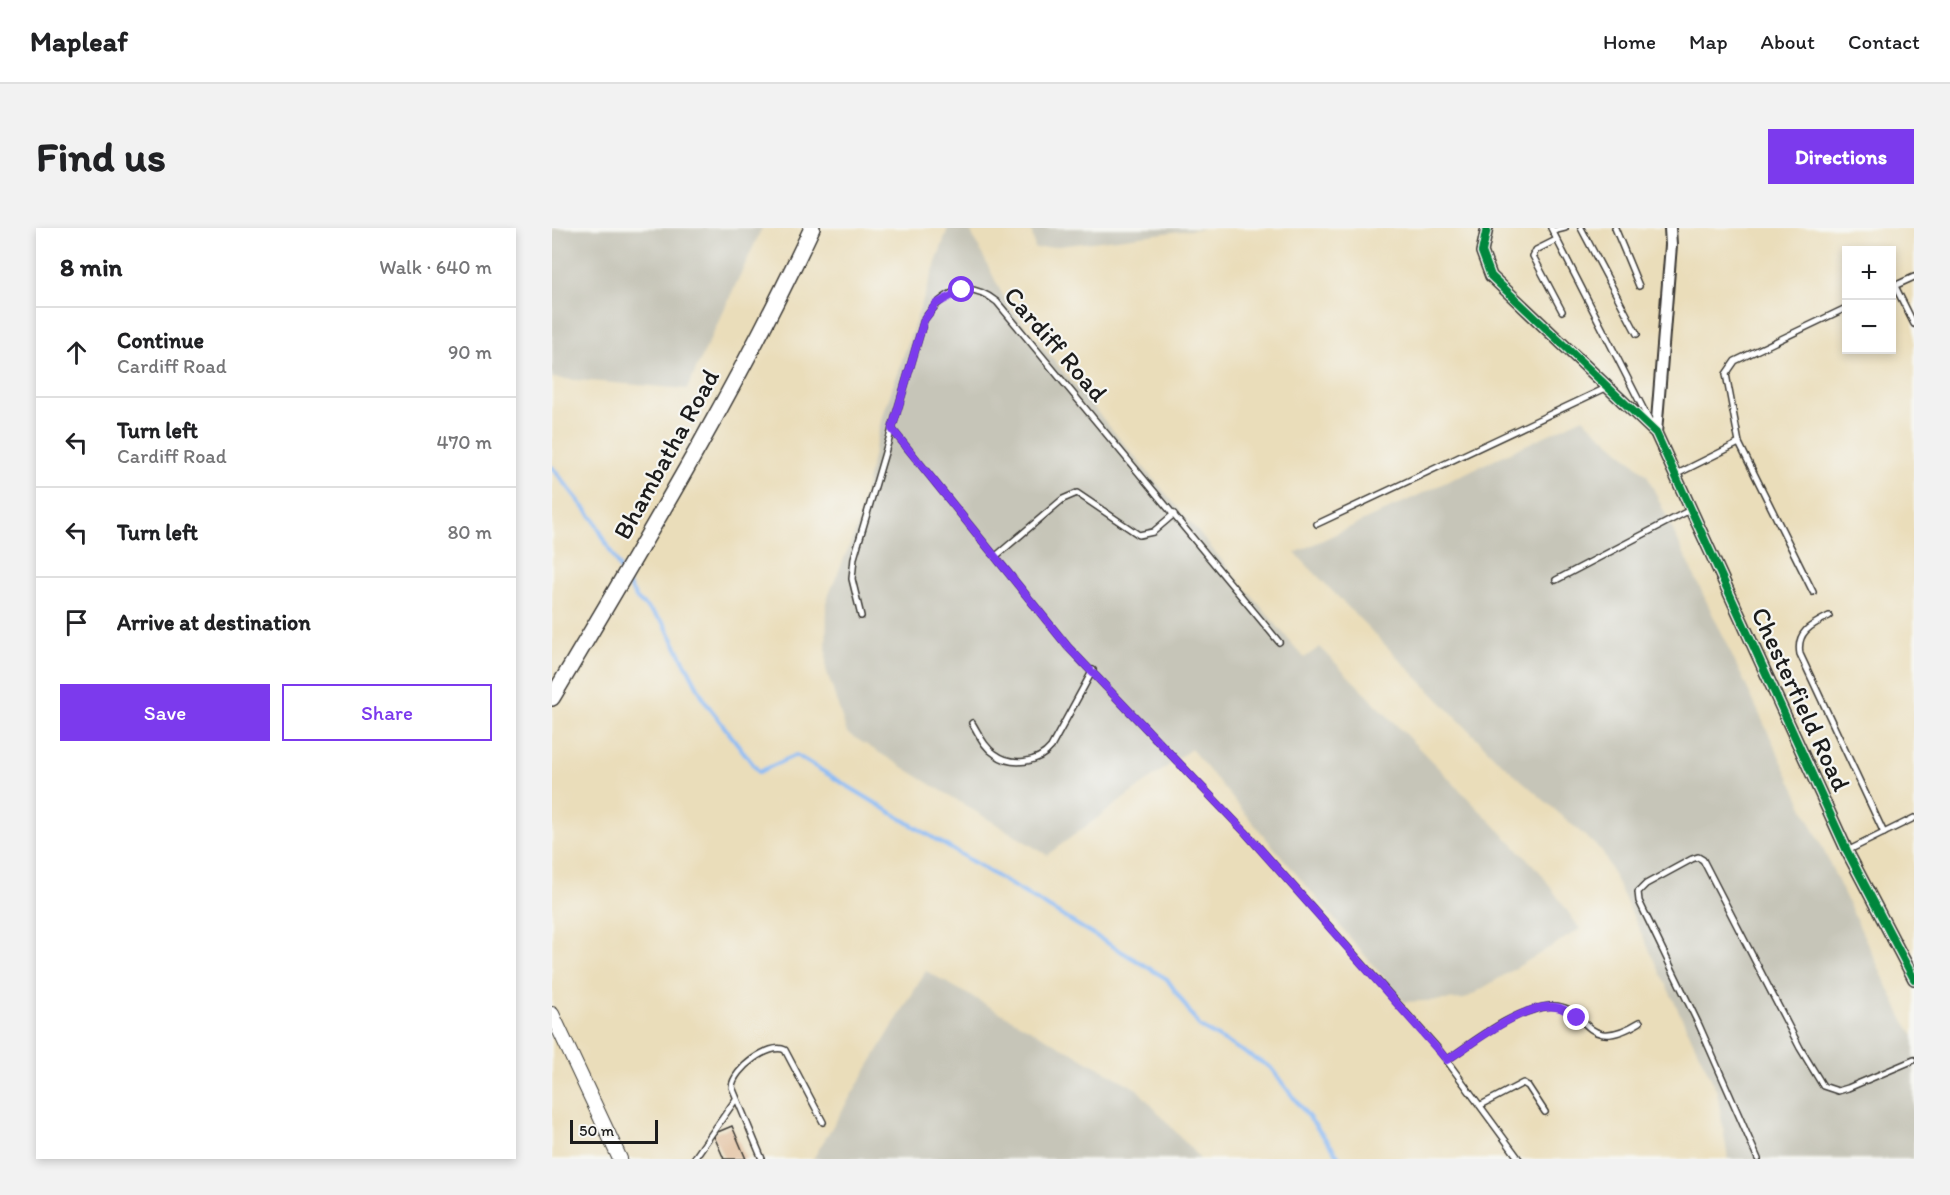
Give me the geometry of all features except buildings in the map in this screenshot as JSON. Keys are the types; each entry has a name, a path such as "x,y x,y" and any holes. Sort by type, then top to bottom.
{"main road":[{"name":"Bhambatha Road","path":"552,698 737,377 812,228"},
{"path":"552,1014 620,1159"}],"street":[{"name":"Chesterfield Road","path":"1486,228 1482,252 1491,276 1656,434 1847,851 1914,978"},
{"name":"Chesterfield Road","path":"1656,434 1671,245 1670,228"}],"lane":[{"path":"1552,230 1565,228"},
{"path":"1581,228 1637,334"},
{"path":"1615,228 1639,286"},
{"name":"Chesterfield Road","path":"1552,230 1656,434"},
{"path":"1556,240 1536,250 1533,256 1562,311"},
{"path":"1896,286 1914,277"},
{"name":"Cardiff Road","path":"892,429 924,320 936,304 954,292 967,289 982,291 997,302 1280,642"},
{"path":"1896,292 1914,324"},
{"path":"1813,592 1739,443 1725,383 1729,367 1735,361 1842,310"},
{"path":"1317,524 1609,387"},
{"path":"892,429 1054,631 1245,832 1447,1060 1519,1159"},
{"path":"861,616 853,588 852,570 892,429"},
{"path":"1675,475 1739,443"},
{"path":"996,556 1063,499 1077,493 1139,536 1153,532 1174,513"},
{"path":"1556,580 1691,509"},
{"path":"1829,616 1801,635 1798,642 1800,654 1884,832"},
{"path":"972,723 985,744 997,756 1020,761 1041,757 1051,747 1093,670"},
{"path":"1847,851 1914,818"},
{"path":"1758,1159 1699,1025 1639,901 1638,892 1646,884 1692,858 1698,857 1703,860 1800,1048 1823,1086 1838,1091 1914,1060"},
{"path":"1447,1060 1494,1029 1540,1008 1559,1007 1597,1033 1608,1036 1619,1035 1640,1022"},
{"path":"762,1159 735,1099 732,1082 743,1066 775,1048 783,1048 791,1056 823,1122"},
{"path":"1480,1105 1523,1083 1528,1086 1545,1112"},
{"path":"694,1159 735,1099"}],"shaded area":[{"path":"552,228 762,228 687,389 552,378"},
{"path":"948,228 969,228 1008,306 1304,658 1320,647 1540,872 1580,929 1465,999 1404,1002 1191,749 1047,855 847,733 826,669 827,599 857,528 881,421"},
{"path":"1031,228 1206,228 1035,249"},
{"path":"1583,418 1647,475 1902,1017 1914,1035 1914,1159 1728,1159 1717,1091 1602,851 1496,758 1295,553"},
{"path":"926,971 1137,1089 1200,1159 813,1159"}],"waterway":[{"path":"552,467 594,520 621,571"},
{"path":"626,580 637,599 664,623 706,703 759,772 796,755 1167,979 1200,1027 1270,1067 1341,1159"}],"cycle path":[{"path":"1487,228 1482,252 1491,276 1656,433 1847,851 1914,979"}],"route":[{"path":"962,290 954,292 936,304 924,320 892,429 1054,631 1245,832 1447,1060 1494,1029 1540,1008 1559,1007 1577,1018"}]}
